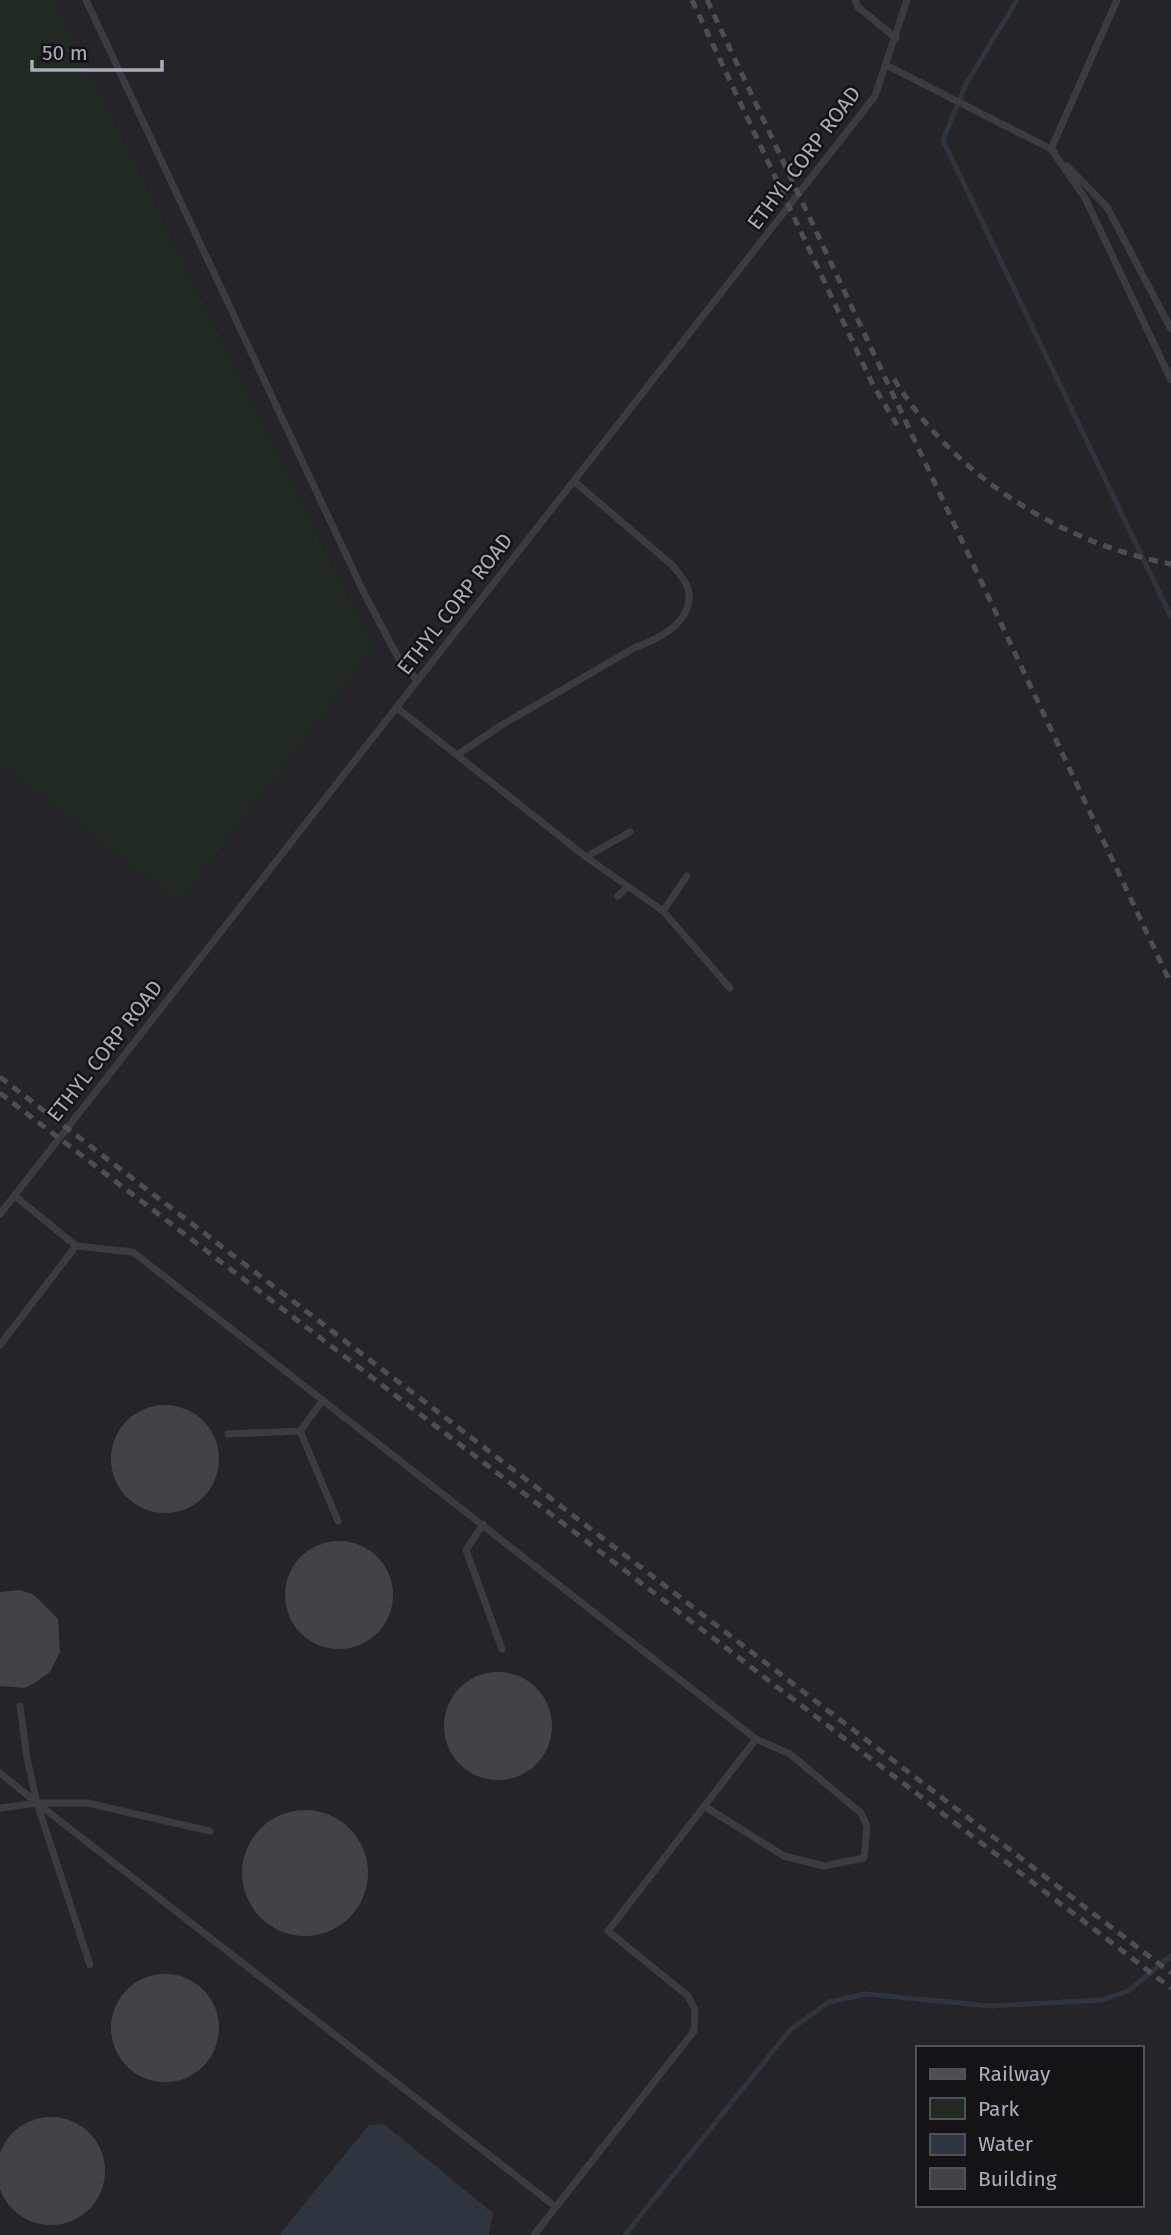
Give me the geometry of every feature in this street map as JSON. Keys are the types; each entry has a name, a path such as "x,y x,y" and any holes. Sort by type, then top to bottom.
{"lane":[{"path":"86,0 364,593 403,667 418,680"},
{"path":"855,0 858,7 896,38"},
{"name":"ETHYL CORP ROAD","path":"0,1214 575,482 874,96 907,0"},
{"path":"1051,149 1117,0"},
{"path":"886,65 1051,149 1107,207 1171,329"},
{"path":"1051,149 1085,198 1171,380"},
{"path":"457,755 500,726 634,648 657,640 681,620 690,599 685,581 673,566 575,482"},
{"path":"397,707 586,857 663,911 730,988"},
{"path":"586,857 630,832"},
{"path":"663,911 687,876"},
{"path":"618,896 627,887"},
{"path":"15,1196 76,1246 133,1252 756,1739 790,1754 861,1813 867,1826 864,1858 824,1866 785,1856 704,1806"},
{"path":"0,1345 76,1246"},
{"path":"300,1431 323,1400"},
{"path":"228,1434 300,1431"},
{"path":"300,1431 338,1521"},
{"path":"483,1524 466,1550 502,1649"},
{"path":"20,1706 37,1803 90,1965"},
{"path":"534,2235 694,2031 695,2010 688,1996 608,1931 756,1739"},
{"path":"0,1773 556,2207"},
{"path":"0,1808 37,1803 87,1803 210,1831"}],"shaded area":[{"path":"0,0 1171,0 1171,2235 0,2235"}],"green space":[{"path":"0,0 55,0 341,583 375,647 180,902 0,765"}],"water":[{"path":"384,2124 493,2213 489,2235 279,2235 369,2125"}],"building":[{"path":"165,1405 186,1409 203,1421 215,1438 219,1459 215,1480 203,1497 186,1509 165,1513 144,1509 127,1497 115,1480 111,1459 115,1438 127,1421 144,1409"},
{"path":"339,1541 360,1545 377,1557 389,1574 393,1595 389,1616 377,1633 360,1645 339,1649 318,1645 301,1633 289,1616 285,1595 289,1574 301,1557 318,1545"},
{"path":"20,1590 34,1595 58,1619 60,1652 50,1672 24,1688 0,1686 0,1592"},
{"path":"498,1672 519,1676 536,1688 548,1705 552,1726 548,1747 536,1764 519,1776 498,1780 477,1776 460,1764 448,1747 444,1726 448,1705 460,1688 477,1676"},
{"path":"305,1810 329,1815 349,1829 363,1849 368,1873 363,1897 349,1917 329,1931 305,1936 281,1931 261,1917 247,1897 242,1873 247,1849 261,1829 281,1815"},
{"path":"165,1974 186,1978 203,1990 215,2007 219,2028 215,2049 203,2066 186,2078 165,2082 144,2078 127,2066 115,2049 111,2028 115,2007 127,1990 144,1978"},
{"path":"41,2118 61,2118 81,2126 96,2141 104,2161 104,2181 96,2201 81,2216 61,2224 41,2224 21,2216 6,2201 -1,2185 -1,2157 6,2141 21,2126"}],"waterway":[{"path":"1017,0 966,84 943,140 1171,617"},
{"path":"625,2235 790,2030 829,2002 866,1994 991,2006 1101,2000 1128,1991 1171,1956"}],"railway":[{"path":"692,0 873,385 897,425"},
{"path":"707,0 1171,984"},
{"path":"894,379 918,414 947,445 978,474 1013,500 1050,522 1089,540 1171,564"},
{"path":"0,1077 1171,1973"},
{"path":"0,1093 1171,1988"}]}
